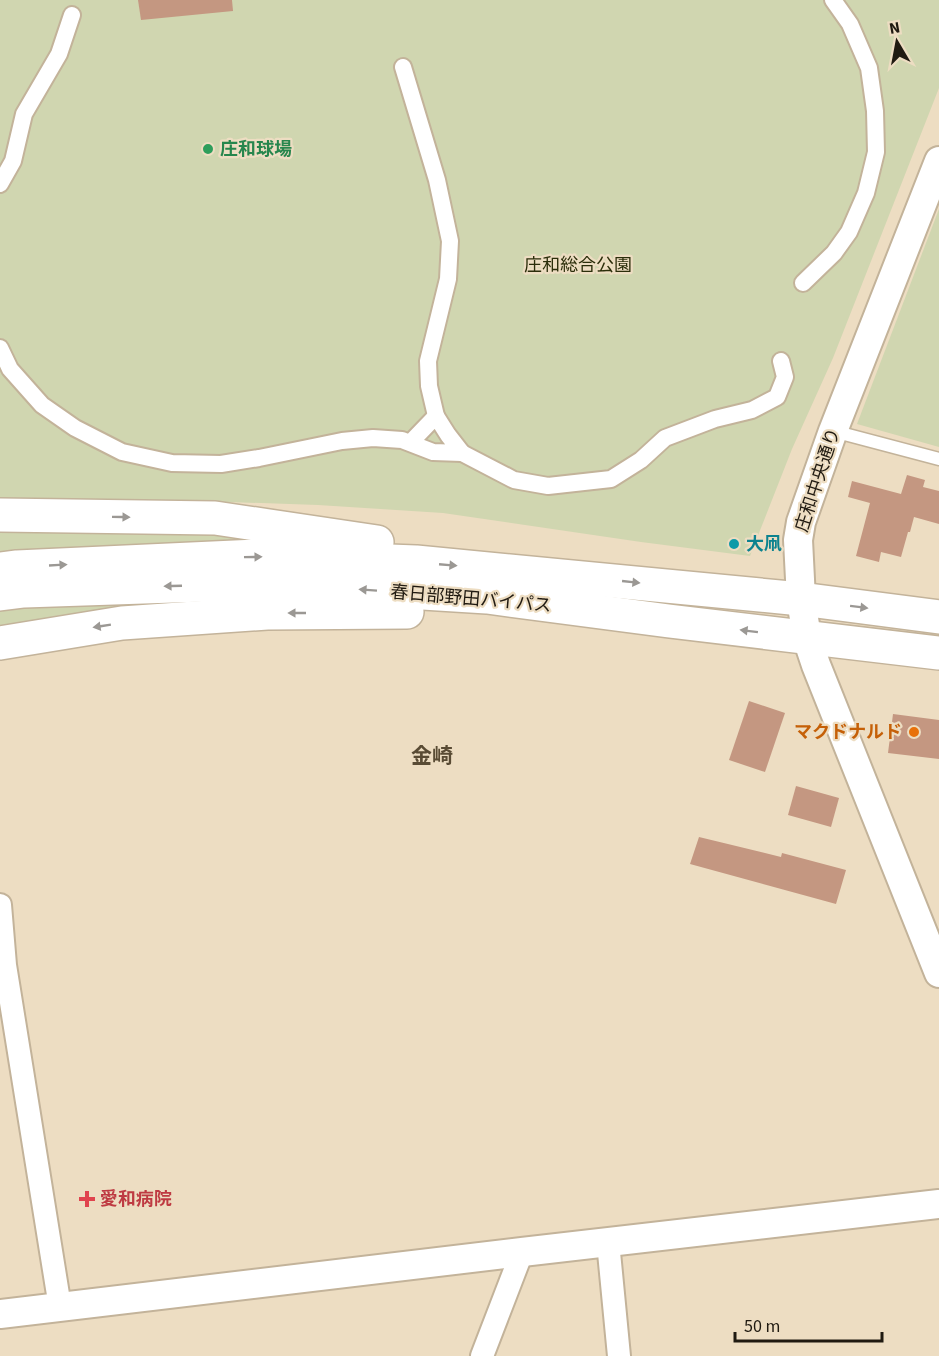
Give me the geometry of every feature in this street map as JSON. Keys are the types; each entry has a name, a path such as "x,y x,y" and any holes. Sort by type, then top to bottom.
{"highway":[{"path":"0,516 215,518 386,544 416,562"},
{"name":"春日部野田バイパス","path":"0,569 258,556 416,562 801,599 939,617"},
{"name":"春日部野田バイパス","path":"0,594 24,591 262,583 487,597 939,653"},
{"path":"0,643 122,623 267,613 437,612 628,626 669,621"}],"street":[{"path":"803,283 834,253 849,232 866,193 876,152 875,111 869,68 850,24 833,0"},
{"path":"0,184 13,161 24,114 58,54 72,15"},
{"path":"403,67 436,180 450,241 448,279 428,361 429,386 436,416 462,453 514,480 548,486 611,479 641,460 665,438 715,419 752,410 777,397 785,377 781,361"},
{"name":"庄和中央通り","path":"939,161 833,431 801,522 798,540 801,599 807,638 827,696 939,973"},
{"path":"0,348 10,369 42,405 75,428 122,452 172,464 221,464 342,441 373,438 402,440 433,452 462,453"},
{"path":"410,443 436,416"},
{"path":"0,905 5,965 60,1307"},
{"path":"0,1314 939,1204"},
{"path":"608,1242 619,1356"},
{"path":"482,1356 522,1252"}],"lane":[{"path":"833,431 939,459"}],"green space":[{"name":"庄和総合公園","path":"0,0 939,0 939,88 833,358 792,449 750,556 443,513 318,505 0,498"},
{"path":"939,209 939,447 857,424"},
{"path":"0,525 239,532 380,548 0,554"},
{"path":"208,596 429,604 0,634 0,608"}],"building":[{"path":"138,0 232,0 233,11 141,20"},
{"path":"907,475 925,480 923,487 939,491 939,524 914,517 901,557 881,552 879,562 856,556 870,503 848,497 852,481 901,494"},
{"path":"749,701 785,713 765,772 729,760"},
{"path":"893,714 939,720 939,759 888,753"},
{"path":"796,786 839,798 831,827 788,815"},
{"path":"699,837 781,857 782,853 846,870 836,904 690,864"}],"place":[{"name":"庄和球場","path":"208,149"},
{"name":"大凧","path":"734,544"},
{"name":"マクドナルド","path":"914,732"},
{"name":"愛和病院","path":"87,1199"}],"district":[{"name":"金崎","path":"432,756"}]}
